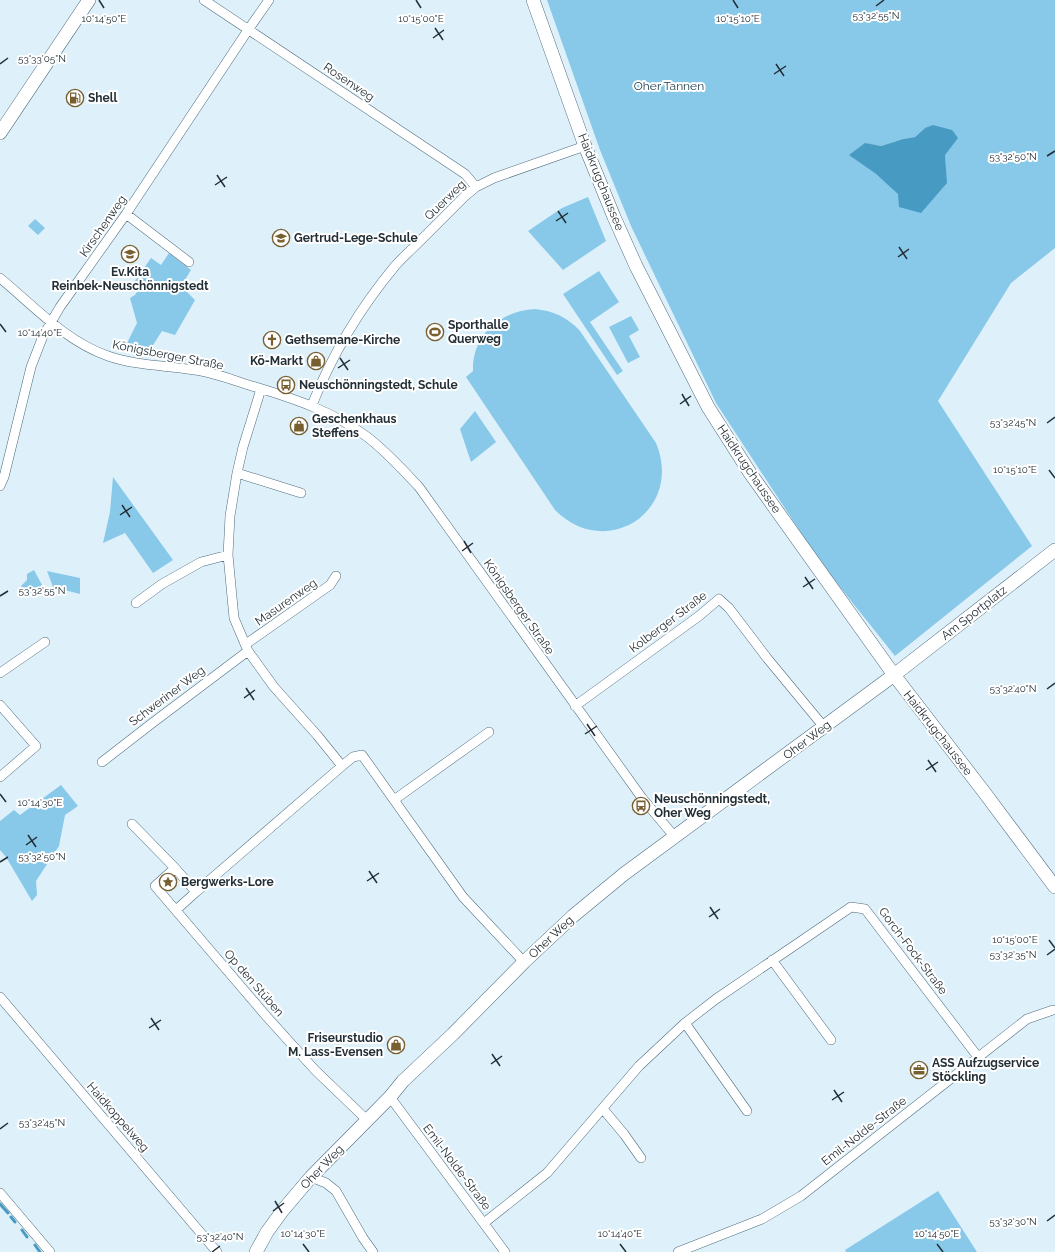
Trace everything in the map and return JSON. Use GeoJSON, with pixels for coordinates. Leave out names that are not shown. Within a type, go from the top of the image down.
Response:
{"type":"FeatureCollection","features":[{"type":"Feature","properties":{"kind":"main road"},"geometry":{"type":"LineString","coordinates":[[0,133],[89,0]]}},
{"type":"Feature","properties":{"kind":"main road","name":"Haidkrugchaussee"},"geometry":{"type":"LineString","coordinates":[[533,0],[585,146],[614,217],[636,266],[708,407],[754,479],[894,675],[984,792],[1055,888]]}},
{"type":"Feature","properties":{"kind":"main road","name":"Am Sportplatz"},"geometry":{"type":"LineString","coordinates":[[894,675],[1055,550]]}},
{"type":"Feature","properties":{"kind":"main road","name":"Oher Weg"},"geometry":{"type":"LineString","coordinates":[[256,1252],[267,1232],[283,1210],[311,1177],[404,1081],[454,1034],[524,962],[573,916],[624,874],[674,836],[739,790],[894,675]]}},
{"type":"Feature","properties":{"kind":"street","name":"Rosenweg"},"geometry":{"type":"LineString","coordinates":[[204,0],[465,174],[476,187]]}},
{"type":"Feature","properties":{"kind":"street","name":"Kirschenweg"},"geometry":{"type":"LineString","coordinates":[[0,486],[4,477],[31,367],[43,336],[269,0]]}},
{"type":"Feature","properties":{"kind":"street","name":"Querweg"},"geometry":{"type":"LineString","coordinates":[[312,405],[321,382],[354,321],[368,300],[396,266],[464,197],[476,187],[494,178],[585,146]]}},
{"type":"Feature","properties":{"kind":"street"},"geometry":{"type":"LineString","coordinates":[[126,214],[188,262]]}},
{"type":"Feature","properties":{"kind":"street","name":"Königsberger Straße"},"geometry":{"type":"LineString","coordinates":[[0,278],[69,336],[108,356],[147,365],[206,372],[261,389],[312,405],[342,420],[367,437],[392,458],[419,487],[642,798],[674,836]]}},
{"type":"Feature","properties":{"kind":"street"},"geometry":{"type":"LineString","coordinates":[[261,389],[243,447],[230,516],[228,554],[234,618],[247,647],[274,687],[317,735],[342,766]]}},
{"type":"Feature","properties":{"kind":"street"},"geometry":{"type":"LineString","coordinates":[[237,473],[301,493]]}},
{"type":"Feature","properties":{"kind":"street"},"geometry":{"type":"LineString","coordinates":[[136,603],[162,584],[201,562],[228,554]]}},
{"type":"Feature","properties":{"kind":"street","name":"Masurenweg"},"geometry":{"type":"LineString","coordinates":[[247,647],[330,585],[336,576]]}},
{"type":"Feature","properties":{"kind":"street","name":"Kolberger Straße"},"geometry":{"type":"LineString","coordinates":[[575,706],[699,616],[719,599],[729,608],[767,658],[824,727]]}},
{"type":"Feature","properties":{"kind":"street"},"geometry":{"type":"LineString","coordinates":[[0,673],[45,642]]}},
{"type":"Feature","properties":{"kind":"street","name":"Schweriner Weg"},"geometry":{"type":"LineString","coordinates":[[102,762],[247,647]]}},
{"type":"Feature","properties":{"kind":"street"},"geometry":{"type":"LineString","coordinates":[[0,705],[36,746],[0,777]]}},
{"type":"Feature","properties":{"kind":"street"},"geometry":{"type":"LineString","coordinates":[[394,800],[489,732]]}},
{"type":"Feature","properties":{"kind":"street"},"geometry":{"type":"LineString","coordinates":[[176,910],[342,766],[353,757],[362,755],[463,897],[524,962]]}},
{"type":"Feature","properties":{"kind":"street"},"geometry":{"type":"LineString","coordinates":[[132,824],[196,892]]}},
{"type":"Feature","properties":{"kind":"street","name":"Op den Stüben"},"geometry":{"type":"LineString","coordinates":[[175,868],[155,886],[267,1017],[315,1070],[367,1120]]}},
{"type":"Feature","properties":{"kind":"street","name":"Gorch-Fock-Straße"},"geometry":{"type":"LineString","coordinates":[[484,1223],[547,1173],[639,1066],[685,1023],[716,999],[851,907],[866,909],[978,1057]]}},
{"type":"Feature","properties":{"kind":"street"},"geometry":{"type":"LineString","coordinates":[[772,960],[831,1040]]}},
{"type":"Feature","properties":{"kind":"street","name":"Haidkoppelweg"},"geometry":{"type":"LineString","coordinates":[[0,997],[217,1252]]}},
{"type":"Feature","properties":{"kind":"street","name":"Emil-Nolde-Straße"},"geometry":{"type":"LineString","coordinates":[[678,1252],[762,1219],[801,1196],[1027,1019],[1053,1010]]}},
{"type":"Feature","properties":{"kind":"street"},"geometry":{"type":"LineString","coordinates":[[685,1023],[748,1111]]}},
{"type":"Feature","properties":{"kind":"street","name":"Emil-Nolde-Straße"},"geometry":{"type":"LineString","coordinates":[[390,1097],[505,1252]]}},
{"type":"Feature","properties":{"kind":"street"},"geometry":{"type":"LineString","coordinates":[[603,1109],[624,1134],[641,1158]]}},
{"type":"Feature","properties":{"kind":"street"},"geometry":{"type":"LineString","coordinates":[[311,1177],[326,1183],[336,1191],[363,1238],[373,1252]]}},
{"type":"Feature","properties":{"kind":"street"},"geometry":{"type":"LineString","coordinates":[[0,1193],[50,1252]]}},
{"type":"Feature","properties":{"kind":"green space","name":"Oher Tannen"},"geometry":{"type":"Polygon","coordinates":[[[547,0],[1055,0],[1055,248],[1011,283],[938,401],[1032,546],[895,656],[820,562],[716,403],[631,226],[600,150],[547,0]],[[925,128],[915,137],[881,146],[865,144],[850,155],[876,174],[921,212],[946,183],[945,155],[925,128]]]}},
{"type":"Feature","properties":{"kind":"green space"},"geometry":{"type":"Polygon","coordinates":[[[588,197],[606,241],[563,270],[528,231],[562,208],[588,197]]]}},
{"type":"Feature","properties":{"kind":"green space"},"geometry":{"type":"Polygon","coordinates":[[[35,219],[45,228],[38,235],[28,226],[35,219]]]}},
{"type":"Feature","properties":{"kind":"green space"},"geometry":{"type":"Polygon","coordinates":[[[169,253],[191,270],[181,286],[195,300],[175,335],[162,331],[148,353],[124,349],[137,323],[130,298],[135,295],[141,286],[135,281],[151,258],[161,265],[169,253]]]}},
{"type":"Feature","properties":{"kind":"green space"},"geometry":{"type":"Polygon","coordinates":[[[599,271],[619,302],[590,322],[623,371],[617,375],[563,294],[599,271]]]}},
{"type":"Feature","properties":{"kind":"green space"},"geometry":{"type":"Polygon","coordinates":[[[535,309],[548,311],[565,318],[580,331],[656,443],[662,467],[659,489],[650,507],[636,521],[617,529],[597,531],[575,525],[555,510],[466,377],[473,371],[477,346],[490,327],[510,314],[535,309]]]}},
{"type":"Feature","properties":{"kind":"green space"},"geometry":{"type":"Polygon","coordinates":[[[631,316],[639,330],[629,336],[640,357],[628,363],[609,327],[631,316]]]}},
{"type":"Feature","properties":{"kind":"green space"},"geometry":{"type":"Polygon","coordinates":[[[475,411],[496,442],[471,462],[460,429],[475,411]]]}},
{"type":"Feature","properties":{"kind":"green space"},"geometry":{"type":"Polygon","coordinates":[[[113,477],[173,560],[153,573],[125,533],[103,543],[110,512],[113,477]]]}},
{"type":"Feature","properties":{"kind":"green space"},"geometry":{"type":"Polygon","coordinates":[[[34,570],[42,585],[29,596],[21,586],[27,580],[27,574],[34,570]]]}},
{"type":"Feature","properties":{"kind":"green space"},"geometry":{"type":"Polygon","coordinates":[[[47,571],[80,578],[80,594],[53,587],[47,571]]]}},
{"type":"Feature","properties":{"kind":"green space"},"geometry":{"type":"Polygon","coordinates":[[[61,785],[78,806],[65,815],[59,846],[36,881],[37,895],[32,901],[6,857],[0,850],[0,821],[14,810],[20,815],[61,785]]]}},
{"type":"Feature","properties":{"kind":"green space"},"geometry":{"type":"Polygon","coordinates":[[[938,1191],[977,1252],[846,1252],[845,1250],[938,1191]]]}},
{"type":"Feature","properties":{"kind":"shaded area"},"geometry":{"type":"Polygon","coordinates":[[[933,125],[952,130],[958,138],[945,155],[947,183],[921,213],[899,207],[898,194],[876,174],[849,155],[865,143],[881,146],[915,137],[925,128],[933,125]]]}},
{"type":"Feature","properties":{"kind":"waterway"},"geometry":{"type":"LineString","coordinates":[[0,1204],[8,1213]]}},
{"type":"Feature","properties":{"kind":"waterway"},"geometry":{"type":"LineString","coordinates":[[11,1217],[15,1222]]}},
{"type":"Feature","properties":{"kind":"waterway"},"geometry":{"type":"LineString","coordinates":[[22,1230],[27,1237]]}},
{"type":"Feature","properties":{"kind":"waterway"},"geometry":{"type":"LineString","coordinates":[[35,1245],[40,1252]]}},
{"type":"Feature","properties":{"kind":"place","name":"Shell"},"geometry":{"type":"Point","coordinates":[75,98]}},
{"type":"Feature","properties":{"kind":"place","name":"Gertrud-Lege-Schule"},"geometry":{"type":"Point","coordinates":[281,238]}},
{"type":"Feature","properties":{"kind":"place","name":"Ev.Kita Reinbek-Neuschönnigstedt"},"geometry":{"type":"Point","coordinates":[130,254]}},
{"type":"Feature","properties":{"kind":"place","name":"Sporthalle Querweg"},"geometry":{"type":"Point","coordinates":[435,332]}},
{"type":"Feature","properties":{"kind":"place","name":"Gethsemane-Kirche"},"geometry":{"type":"Point","coordinates":[272,340]}},
{"type":"Feature","properties":{"kind":"place","name":"Kö-Markt"},"geometry":{"type":"Point","coordinates":[316,361]}},
{"type":"Feature","properties":{"kind":"place","name":"Neuschönningstedt, Schule"},"geometry":{"type":"Point","coordinates":[286,385]}},
{"type":"Feature","properties":{"kind":"place","name":"Geschenkhaus Steffens"},"geometry":{"type":"Point","coordinates":[299,426]}},
{"type":"Feature","properties":{"kind":"place","name":"Neuschönningstedt, Oher Weg"},"geometry":{"type":"Point","coordinates":[641,806]}},
{"type":"Feature","properties":{"kind":"place","name":"Bergwerks-Lore"},"geometry":{"type":"Point","coordinates":[168,882]}},
{"type":"Feature","properties":{"kind":"place","name":"Friseurstudio M. Lass-Evensen"},"geometry":{"type":"Point","coordinates":[396,1045]}},
{"type":"Feature","properties":{"kind":"place","name":"ASS Aufzugservice Stöckling"},"geometry":{"type":"Point","coordinates":[919,1070]}}]}
